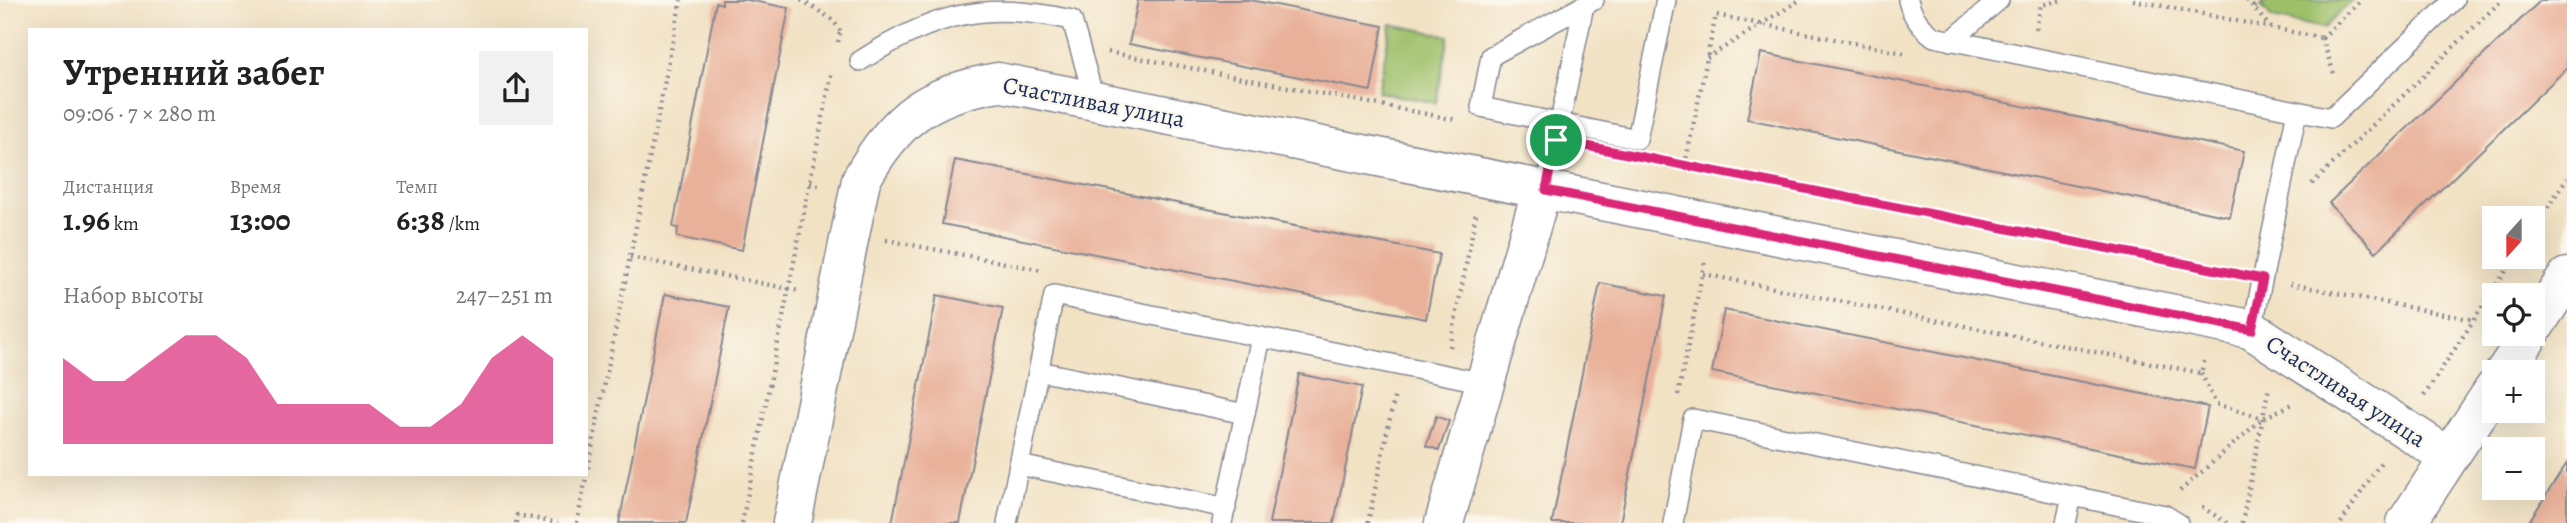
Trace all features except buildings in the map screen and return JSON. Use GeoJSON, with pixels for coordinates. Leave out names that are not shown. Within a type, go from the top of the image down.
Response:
{"type":"FeatureCollection","features":[{"type":"Feature","properties":{"kind":"street","name":"Счастливая улица"},"geometry":{"type":"LineString","coordinates":[[792,523],[861,180],[875,154],[893,131],[916,112],[941,97],[969,87],[998,82],[2252,330],[2449,457]]}},
{"type":"Feature","properties":{"kind":"street"},"geometry":{"type":"LineString","coordinates":[[1444,523],[1544,190]]}},
{"type":"Feature","properties":{"kind":"street"},"geometry":{"type":"LineString","coordinates":[[2545,311],[2567,277]]}},
{"type":"Feature","properties":{"kind":"street","name":"Счастливая улица"},"geometry":{"type":"LineString","coordinates":[[2406,523],[2482,407]]}},
{"type":"Feature","properties":{"kind":"lane"},"geometry":{"type":"LineString","coordinates":[[1589,3],[1491,56],[1481,107],[1637,139],[1666,0]]}},
{"type":"Feature","properties":{"kind":"lane"},"geometry":{"type":"LineString","coordinates":[[1908,0],[1920,26],[1934,37],[2332,118],[2454,0]]}},
{"type":"Feature","properties":{"kind":"lane"},"geometry":{"type":"LineString","coordinates":[[1951,41],[1999,0]]}},
{"type":"Feature","properties":{"kind":"lane"},"geometry":{"type":"LineString","coordinates":[[1544,190],[1589,3]]}},
{"type":"Feature","properties":{"kind":"lane"},"geometry":{"type":"LineString","coordinates":[[860,61],[895,38],[949,17],[978,11],[1020,10],[1041,13],[1072,20],[1096,102]]}},
{"type":"Feature","properties":{"kind":"lane"},"geometry":{"type":"LineString","coordinates":[[2252,330],[2297,111]]}},
{"type":"Feature","properties":{"kind":"lane"},"geometry":{"type":"LineString","coordinates":[[1007,523],[1054,295],[1485,383]]}},
{"type":"Feature","properties":{"kind":"lane"},"geometry":{"type":"LineString","coordinates":[[1019,465],[1224,515],[1261,337]]}},
{"type":"Feature","properties":{"kind":"lane"},"geometry":{"type":"LineString","coordinates":[[1038,371],[1245,414]]}},
{"type":"Feature","properties":{"kind":"lane"},"geometry":{"type":"LineString","coordinates":[[1672,523],[1693,419],[2165,515],[2178,523]]}},
{"type":"Feature","properties":{"kind":"lane"},"geometry":{"type":"LineString","coordinates":[[2066,523],[2071,496]]}},
{"type":"Feature","properties":{"kind":"path"},"geometry":{"type":"LineString","coordinates":[[588,468],[681,0]]}},
{"type":"Feature","properties":{"kind":"path"},"geometry":{"type":"LineString","coordinates":[[802,0],[833,20],[860,61]]}},
{"type":"Feature","properties":{"kind":"path"},"geometry":{"type":"LineString","coordinates":[[1707,59],[1800,0]]}},
{"type":"Feature","properties":{"kind":"path"},"geometry":{"type":"LineString","coordinates":[[2041,5],[2062,0]]}},
{"type":"Feature","properties":{"kind":"path"},"geometry":{"type":"LineString","coordinates":[[2133,0],[2322,38],[2361,0]]}},
{"type":"Feature","properties":{"kind":"path"},"geometry":{"type":"LineString","coordinates":[[2247,0],[2271,28]]}},
{"type":"Feature","properties":{"kind":"path"},"geometry":{"type":"LineString","coordinates":[[2253,8],[2263,0]]}},
{"type":"Feature","properties":{"kind":"path"},"geometry":{"type":"LineString","coordinates":[[2308,187],[2502,0]]}},
{"type":"Feature","properties":{"kind":"path"},"geometry":{"type":"LineString","coordinates":[[1685,165],[1716,15]]}},
{"type":"Feature","properties":{"kind":"path"},"geometry":{"type":"LineString","coordinates":[[838,44],[840,32]]}},
{"type":"Feature","properties":{"kind":"path"},"geometry":{"type":"LineString","coordinates":[[1080,46],[1462,121]]}},
{"type":"Feature","properties":{"kind":"path"},"geometry":{"type":"LineString","coordinates":[[742,523],[833,70]]}},
{"type":"Feature","properties":{"kind":"path"},"geometry":{"type":"LineString","coordinates":[[1647,157],[2474,320]]}},
{"type":"Feature","properties":{"kind":"path"},"geometry":{"type":"LineString","coordinates":[[2545,211],[2567,178]]}},
{"type":"Feature","properties":{"kind":"path"},"geometry":{"type":"LineString","coordinates":[[1444,375],[1477,209]]}},
{"type":"Feature","properties":{"kind":"path"},"geometry":{"type":"LineString","coordinates":[[1676,407],[1713,223]]}},
{"type":"Feature","properties":{"kind":"path"},"geometry":{"type":"LineString","coordinates":[[630,257],[837,299]]}},
{"type":"Feature","properties":{"kind":"path"},"geometry":{"type":"LineString","coordinates":[[2342,523],[2507,270]]}},
{"type":"Feature","properties":{"kind":"path"},"geometry":{"type":"LineString","coordinates":[[1703,274],[2201,373]]}},
{"type":"Feature","properties":{"kind":"path"},"geometry":{"type":"LineString","coordinates":[[2207,352],[2201,373],[2216,404],[2263,418]]}},
{"type":"Feature","properties":{"kind":"path"},"geometry":{"type":"LineString","coordinates":[[1368,523],[1400,366]]}},
{"type":"Feature","properties":{"kind":"path"},"geometry":{"type":"LineString","coordinates":[[2176,494],[2263,418],[2307,398]]}},
{"type":"Feature","properties":{"kind":"path"},"geometry":{"type":"LineString","coordinates":[[577,523],[586,476]]}},
{"type":"Feature","properties":{"kind":"path"},"geometry":{"type":"LineString","coordinates":[[2196,503],[2227,523]]}},
{"type":"Feature","properties":{"kind":"path"},"geometry":{"type":"LineString","coordinates":[[516,523],[517,515],[558,523]]}},
{"type":"Feature","properties":{"kind":"green space"},"geometry":{"type":"Polygon","coordinates":[[[2268,0],[2353,0],[2324,28],[2272,18],[2261,6],[2268,0]]]}},
{"type":"Feature","properties":{"kind":"green space"},"geometry":{"type":"Polygon","coordinates":[[[1391,24],[1449,36],[1436,103],[1378,92],[1391,24]]]}},
{"type":"Feature","properties":{"kind":"route"},"geometry":{"type":"LineString","coordinates":[[1556,140],[2263,279],[2252,330],[1546,190],[1556,140]]}}]}
